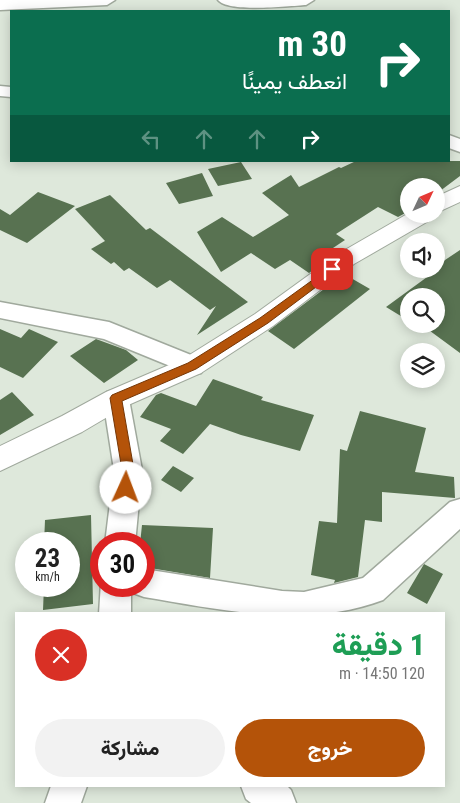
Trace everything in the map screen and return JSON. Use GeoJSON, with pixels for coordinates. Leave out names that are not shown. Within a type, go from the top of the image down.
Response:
{"type":"FeatureCollection","features":[{"type":"Feature","properties":{"kind":"street"},"geometry":{"type":"LineString","coordinates":[[0,5],[107,0]]}},
{"type":"Feature","properties":{"kind":"street"},"geometry":{"type":"LineString","coordinates":[[226,0],[251,3],[306,0]]}},
{"type":"Feature","properties":{"kind":"street"},"geometry":{"type":"LineString","coordinates":[[445,201],[460,192]]}},
{"type":"Feature","properties":{"kind":"street"},"geometry":{"type":"LineString","coordinates":[[0,460],[72,424],[116,398],[192,366],[264,320],[346,259],[408,223]]}},
{"type":"Feature","properties":{"kind":"street"},"geometry":{"type":"LineString","coordinates":[[0,310],[109,331],[192,366]]}},
{"type":"Feature","properties":{"kind":"street"},"geometry":{"type":"LineString","coordinates":[[116,398],[128,470],[121,532]]}},
{"type":"Feature","properties":{"kind":"street"},"geometry":{"type":"LineString","coordinates":[[155,585],[282,606],[304,607],[372,590],[460,511]]}},
{"type":"Feature","properties":{"kind":"street"},"geometry":{"type":"LineString","coordinates":[[114,612],[115,597]]}},
{"type":"Feature","properties":{"kind":"street"},"geometry":{"type":"LineString","coordinates":[[63,803],[69,787]]}},
{"type":"Feature","properties":{"kind":"street"},"geometry":{"type":"LineString","coordinates":[[260,787],[278,803]]}},
{"type":"Feature","properties":{"kind":"building"},"geometry":{"type":"Polygon","coordinates":[[[460,161],[460,176],[445,187],[445,178],[400,178],[400,216],[398,217],[378,207],[336,234],[345,240],[318,258],[324,262],[309,273],[290,260],[275,269],[251,253],[221,272],[197,232],[222,217],[253,237],[289,215],[262,193],[291,175],[299,187],[339,167],[341,168],[354,162],[460,161]]]}},
{"type":"Feature","properties":{"kind":"building"},"geometry":{"type":"Polygon","coordinates":[[[241,162],[252,179],[218,186],[208,169],[241,162]]]}},
{"type":"Feature","properties":{"kind":"building"},"geometry":{"type":"Polygon","coordinates":[[[202,173],[213,196],[179,204],[166,183],[202,173]]]}},
{"type":"Feature","properties":{"kind":"building"},"geometry":{"type":"Polygon","coordinates":[[[38,192],[75,206],[27,243],[0,230],[0,209],[10,215],[38,192]]]}},
{"type":"Feature","properties":{"kind":"building"},"geometry":{"type":"Polygon","coordinates":[[[110,195],[146,230],[150,228],[248,302],[197,335],[216,306],[210,310],[170,280],[157,288],[129,268],[124,271],[114,262],[111,264],[91,249],[105,241],[75,209],[110,195]]]}},
{"type":"Feature","properties":{"kind":"building"},"geometry":{"type":"Polygon","coordinates":[[[460,250],[460,353],[433,333],[445,333],[445,288],[412,288],[426,278],[445,278],[445,260],[460,250]]]}},
{"type":"Feature","properties":{"kind":"building"},"geometry":{"type":"Polygon","coordinates":[[[344,274],[370,289],[294,349],[268,331],[344,274]]]}},
{"type":"Feature","properties":{"kind":"building"},"geometry":{"type":"Polygon","coordinates":[[[400,297],[400,316],[386,307],[400,297]]]}},
{"type":"Feature","properties":{"kind":"building"},"geometry":{"type":"Polygon","coordinates":[[[0,329],[21,338],[29,329],[58,342],[23,378],[0,367],[0,329]]]}},
{"type":"Feature","properties":{"kind":"building"},"geometry":{"type":"Polygon","coordinates":[[[96,339],[126,350],[138,360],[104,383],[70,356],[96,339]]]}},
{"type":"Feature","properties":{"kind":"building"},"geometry":{"type":"Polygon","coordinates":[[[213,379],[263,397],[261,400],[314,415],[300,451],[241,435],[210,424],[183,454],[160,441],[171,429],[140,417],[156,395],[161,393],[196,406],[213,379]]]}},
{"type":"Feature","properties":{"kind":"building"},"geometry":{"type":"Polygon","coordinates":[[[12,392],[34,415],[0,435],[0,400],[12,392]]]}},
{"type":"Feature","properties":{"kind":"building"},"geometry":{"type":"Polygon","coordinates":[[[360,411],[426,428],[415,472],[454,477],[455,498],[382,492],[382,522],[365,520],[358,577],[334,583],[335,580],[311,575],[319,521],[337,523],[340,449],[347,451],[360,411]]]}},
{"type":"Feature","properties":{"kind":"building"},"geometry":{"type":"Polygon","coordinates":[[[173,466],[194,478],[181,492],[161,480],[173,466]]]}},
{"type":"Feature","properties":{"kind":"building"},"geometry":{"type":"Polygon","coordinates":[[[91,515],[90,597],[93,597],[93,604],[43,610],[44,597],[80,597],[80,532],[44,532],[45,520],[91,515]]]}},
{"type":"Feature","properties":{"kind":"building"},"geometry":{"type":"Polygon","coordinates":[[[142,525],[213,528],[210,578],[155,569],[155,532],[141,532],[142,525]]]}},
{"type":"Feature","properties":{"kind":"building"},"geometry":{"type":"Polygon","coordinates":[[[424,564],[443,574],[427,604],[407,593],[424,564]]]}},
{"type":"Feature","properties":{"kind":"route"},"geometry":{"type":"LineString","coordinates":[[126,488],[128,470],[116,398],[192,366],[264,320],[332,269]]}}]}
